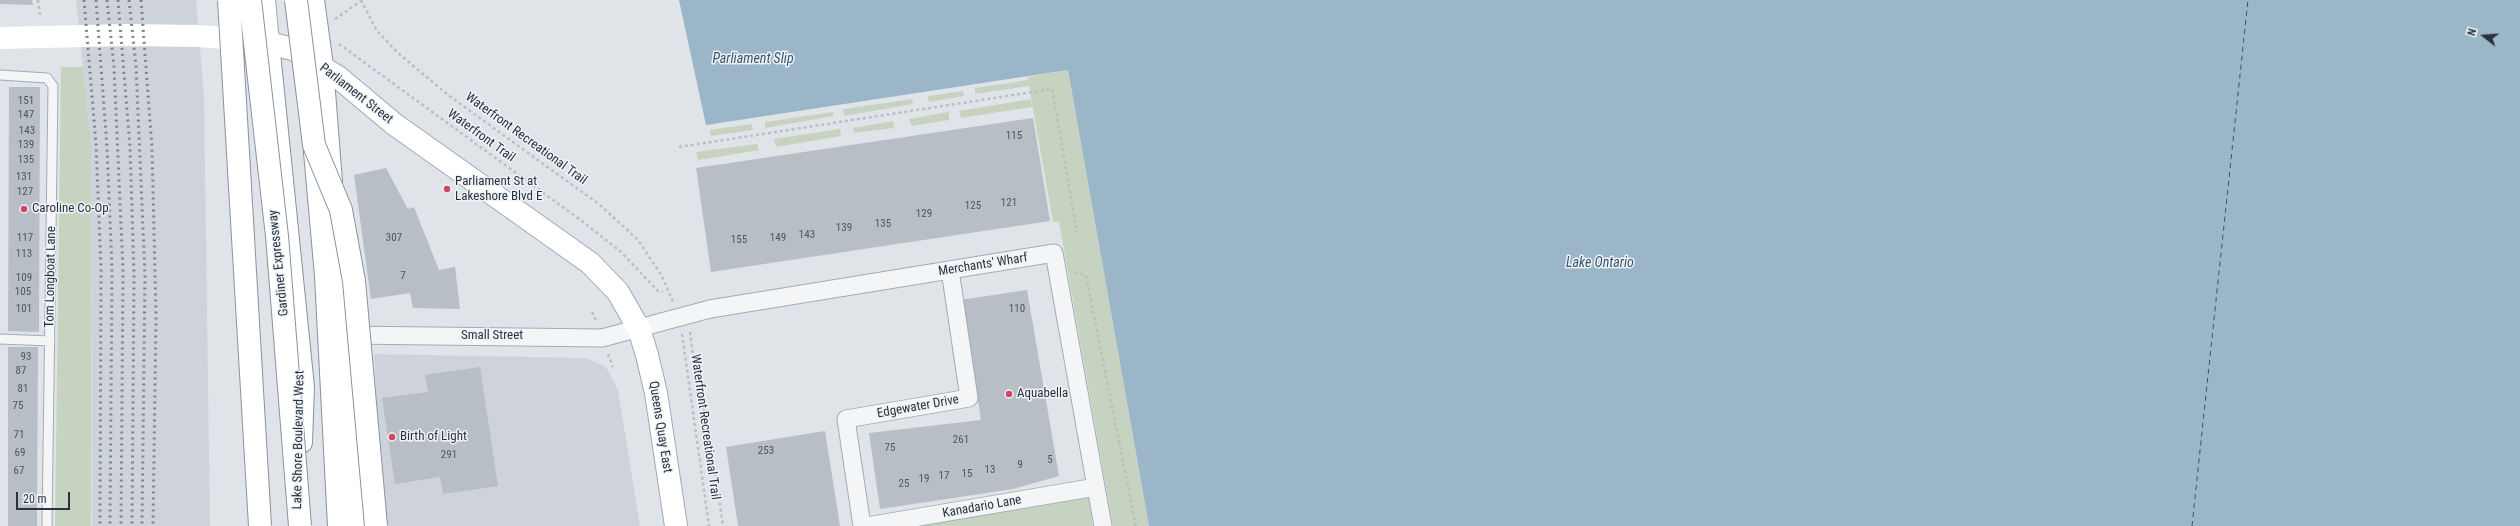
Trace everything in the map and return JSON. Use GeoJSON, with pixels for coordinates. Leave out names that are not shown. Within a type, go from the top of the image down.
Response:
{"type":"FeatureCollection","features":[{"type":"Feature","properties":{"kind":"main road"},"geometry":{"type":"LineString","coordinates":[[229,0],[260,526]]}},
{"type":"Feature","properties":{"kind":"main road","name":"Gardiner Expressway"},"geometry":{"type":"LineString","coordinates":[[250,0],[279,260],[298,526]]}},
{"type":"Feature","properties":{"kind":"main road","name":"Lake Shore Boulevard West"},"geometry":{"type":"LineString","coordinates":[[264,0],[303,387],[298,526]]}},
{"type":"Feature","properties":{"kind":"main road"},"geometry":{"type":"LineString","coordinates":[[296,0],[314,145],[326,276],[339,526]]}},
{"type":"Feature","properties":{"kind":"main road"},"geometry":{"type":"LineString","coordinates":[[313,0],[322,66],[345,335],[356,526]]}},
{"type":"Feature","properties":{"kind":"main road","name":"Parliament Street"},"geometry":{"type":"LineString","coordinates":[[0,38],[126,35],[198,36],[268,43],[293,49],[322,66],[394,124],[590,263],[618,292],[639,329]]}},
{"type":"Feature","properties":{"kind":"main road"},"geometry":{"type":"LineString","coordinates":[[314,145],[342,210],[354,281],[376,526]]}},
{"type":"Feature","properties":{"kind":"main road","name":"Queens Quay East"},"geometry":{"type":"LineString","coordinates":[[639,329],[656,393],[676,526]]}},
{"type":"Feature","properties":{"kind":"street","name":"Merchants' Wharf"},"geometry":{"type":"LineString","coordinates":[[639,329],[710,309],[1054,253],[1103,526]]}},
{"type":"Feature","properties":{"kind":"street","name":"Edgewater Drive"},"geometry":{"type":"LineString","coordinates":[[862,526],[846,419],[969,398],[950,270]]}},
{"type":"Feature","properties":{"kind":"street","name":"Small Street"},"geometry":{"type":"LineString","coordinates":[[345,335],[602,338],[639,329]]}},
{"type":"Feature","properties":{"kind":"street","name":"Kanadario Lane"},"geometry":{"type":"LineString","coordinates":[[868,526],[1096,487]]}},
{"type":"Feature","properties":{"kind":"lane","name":"Tom Longboat Lane"},"geometry":{"type":"LineString","coordinates":[[0,75],[47,78],[53,86],[47,526]]}},
{"type":"Feature","properties":{"kind":"lane"},"geometry":{"type":"LineString","coordinates":[[0,339],[50,340]]}},
{"type":"Feature","properties":{"kind":"path"},"geometry":{"type":"LineString","coordinates":[[38,0],[40,16]]}},
{"type":"Feature","properties":{"kind":"path"},"geometry":{"type":"LineString","coordinates":[[329,24],[361,0]]}},
{"type":"Feature","properties":{"kind":"path","name":"Waterfront Recreational Trail"},"geometry":{"type":"LineString","coordinates":[[361,0],[378,30],[398,53],[448,95],[600,205],[638,240],[662,276],[673,300]]}},
{"type":"Feature","properties":{"kind":"path","name":"Waterfront Trail"},"geometry":{"type":"LineString","coordinates":[[334,39],[347,52],[582,221],[620,251],[658,291],[663,291]]}},
{"type":"Feature","properties":{"kind":"path"},"geometry":{"type":"LineString","coordinates":[[679,147],[1052,89],[1077,233]]}},
{"type":"Feature","properties":{"kind":"path"},"geometry":{"type":"LineString","coordinates":[[1057,268],[1086,275],[1136,526]]}},
{"type":"Feature","properties":{"kind":"path"},"geometry":{"type":"LineString","coordinates":[[690,329],[698,396],[707,416],[723,526]]}},
{"type":"Feature","properties":{"kind":"path","name":"Waterfront Recreational Trail"},"geometry":{"type":"LineString","coordinates":[[682,331],[709,526]]}},
{"type":"Feature","properties":{"kind":"shaded area"},"geometry":{"type":"Polygon","coordinates":[[[76,0],[196,0],[204,96],[210,526],[92,526],[91,143],[76,0]]]}},
{"type":"Feature","properties":{"kind":"shaded area"},"geometry":{"type":"Polygon","coordinates":[[[374,354],[586,358],[606,367],[618,390],[640,526],[383,526],[374,354]]]}},
{"type":"Feature","properties":{"kind":"green space"},"geometry":{"type":"Polygon","coordinates":[[[61,67],[83,67],[91,143],[91,526],[55,526],[61,67]]]}},
{"type":"Feature","properties":{"kind":"green space"},"geometry":{"type":"Polygon","coordinates":[[[1068,70],[1149,526],[1113,526],[1059,222],[1053,222],[1029,86],[975,94],[975,88],[1028,80],[1027,77],[1068,70]]]}},
{"type":"Feature","properties":{"kind":"green space"},"geometry":{"type":"Polygon","coordinates":[[[963,91],[964,96],[929,102],[928,96],[963,91]]]}},
{"type":"Feature","properties":{"kind":"green space"},"geometry":{"type":"Polygon","coordinates":[[[912,99],[913,104],[844,116],[843,109],[912,99]]]}},
{"type":"Feature","properties":{"kind":"green space"},"geometry":{"type":"Polygon","coordinates":[[[1031,99],[1032,107],[961,118],[959,111],[1031,99]]]}},
{"type":"Feature","properties":{"kind":"green space"},"geometry":{"type":"Polygon","coordinates":[[[833,112],[834,116],[765,128],[765,122],[833,112]]]}},
{"type":"Feature","properties":{"kind":"green space"},"geometry":{"type":"Polygon","coordinates":[[[949,112],[949,120],[912,126],[909,119],[949,112]]]}},
{"type":"Feature","properties":{"kind":"green space"},"geometry":{"type":"Polygon","coordinates":[[[893,121],[894,128],[854,133],[853,128],[893,121]]]}},
{"type":"Feature","properties":{"kind":"green space"},"geometry":{"type":"Polygon","coordinates":[[[752,124],[753,130],[711,136],[710,130],[752,124]]]}},
{"type":"Feature","properties":{"kind":"green space"},"geometry":{"type":"Polygon","coordinates":[[[840,129],[841,136],[776,147],[774,139],[840,129]]]}},
{"type":"Feature","properties":{"kind":"green space"},"geometry":{"type":"Polygon","coordinates":[[[757,144],[759,150],[698,160],[696,152],[757,144]]]}},
{"type":"Feature","properties":{"kind":"green space"},"geometry":{"type":"Polygon","coordinates":[[[1088,493],[1093,526],[910,526],[1088,493]]]}},
{"type":"Feature","properties":{"kind":"water","name":"Lake Ontario"},"geometry":{"type":"Polygon","coordinates":[[[679,0],[2520,0],[2520,526],[1149,526],[1068,70],[706,125],[679,0]]]}},
{"type":"Feature","properties":{"kind":"building"},"geometry":{"type":"Polygon","coordinates":[[[0,0],[32,0],[33,5],[0,4],[0,0]]]}},
{"type":"Feature","properties":{"kind":"building","name":"Caroline Co-Op"},"geometry":{"type":"Polygon","coordinates":[[[9,87],[40,87],[39,332],[8,331],[9,87]]]}},
{"type":"Feature","properties":{"kind":"building"},"geometry":{"type":"Polygon","coordinates":[[[1033,118],[1050,221],[711,272],[696,168],[1033,118]]]}},
{"type":"Feature","properties":{"kind":"building"},"geometry":{"type":"Polygon","coordinates":[[[386,168],[408,209],[414,207],[439,270],[455,267],[460,309],[413,308],[410,293],[371,299],[354,175],[386,168]]]}},
{"type":"Feature","properties":{"kind":"building","name":"Aquabella"},"geometry":{"type":"Polygon","coordinates":[[[1027,290],[1059,476],[1013,489],[880,509],[869,433],[981,420],[978,400],[975,400],[960,300],[1027,290]]]}},
{"type":"Feature","properties":{"kind":"building"},"geometry":{"type":"Polygon","coordinates":[[[8,347],[38,347],[37,526],[8,526],[8,347]]]}},
{"type":"Feature","properties":{"kind":"building"},"geometry":{"type":"Polygon","coordinates":[[[480,367],[498,486],[443,494],[440,477],[395,484],[382,398],[428,392],[425,375],[480,367]]]}},
{"type":"Feature","properties":{"kind":"building"},"geometry":{"type":"Polygon","coordinates":[[[825,431],[840,526],[738,526],[726,447],[825,431]]]}},
{"type":"Feature","properties":{"kind":"ferry route"},"geometry":{"type":"LineString","coordinates":[[2192,526],[2248,0]]}},
{"type":"Feature","properties":{"kind":"railway"},"geometry":{"type":"LineString","coordinates":[[84,0],[96,144],[101,268],[100,526]]}},
{"type":"Feature","properties":{"kind":"railway"},"geometry":{"type":"LineString","coordinates":[[96,0],[107,147],[112,268],[110,526]]}},
{"type":"Feature","properties":{"kind":"railway"},"geometry":{"type":"LineString","coordinates":[[107,0],[114,67],[123,269],[121,526]]}},
{"type":"Feature","properties":{"kind":"railway"},"geometry":{"type":"LineString","coordinates":[[118,0],[130,147],[134,273],[132,526]]}},
{"type":"Feature","properties":{"kind":"railway"},"geometry":{"type":"LineString","coordinates":[[129,0],[136,66],[145,275],[142,526]]}},
{"type":"Feature","properties":{"kind":"railway"},"geometry":{"type":"LineString","coordinates":[[141,0],[152,148],[156,316],[153,526]]}},
{"type":"Feature","properties":{"kind":"place","name":"Parliament St at Lakeshore Blvd E"},"geometry":{"type":"Point","coordinates":[447,189]}},
{"type":"Feature","properties":{"kind":"place","name":"Caroline Co-Op"},"geometry":{"type":"Point","coordinates":[24,209]}},
{"type":"Feature","properties":{"kind":"place","name":"Aquabella"},"geometry":{"type":"Point","coordinates":[1009,394]}},
{"type":"Feature","properties":{"kind":"place","name":"Birth of Light"},"geometry":{"type":"Point","coordinates":[392,437]}},
{"type":"Feature","properties":{"kind":"water label","name":"Parliament Slip"},"geometry":{"type":"Point","coordinates":[753,59]}}]}
